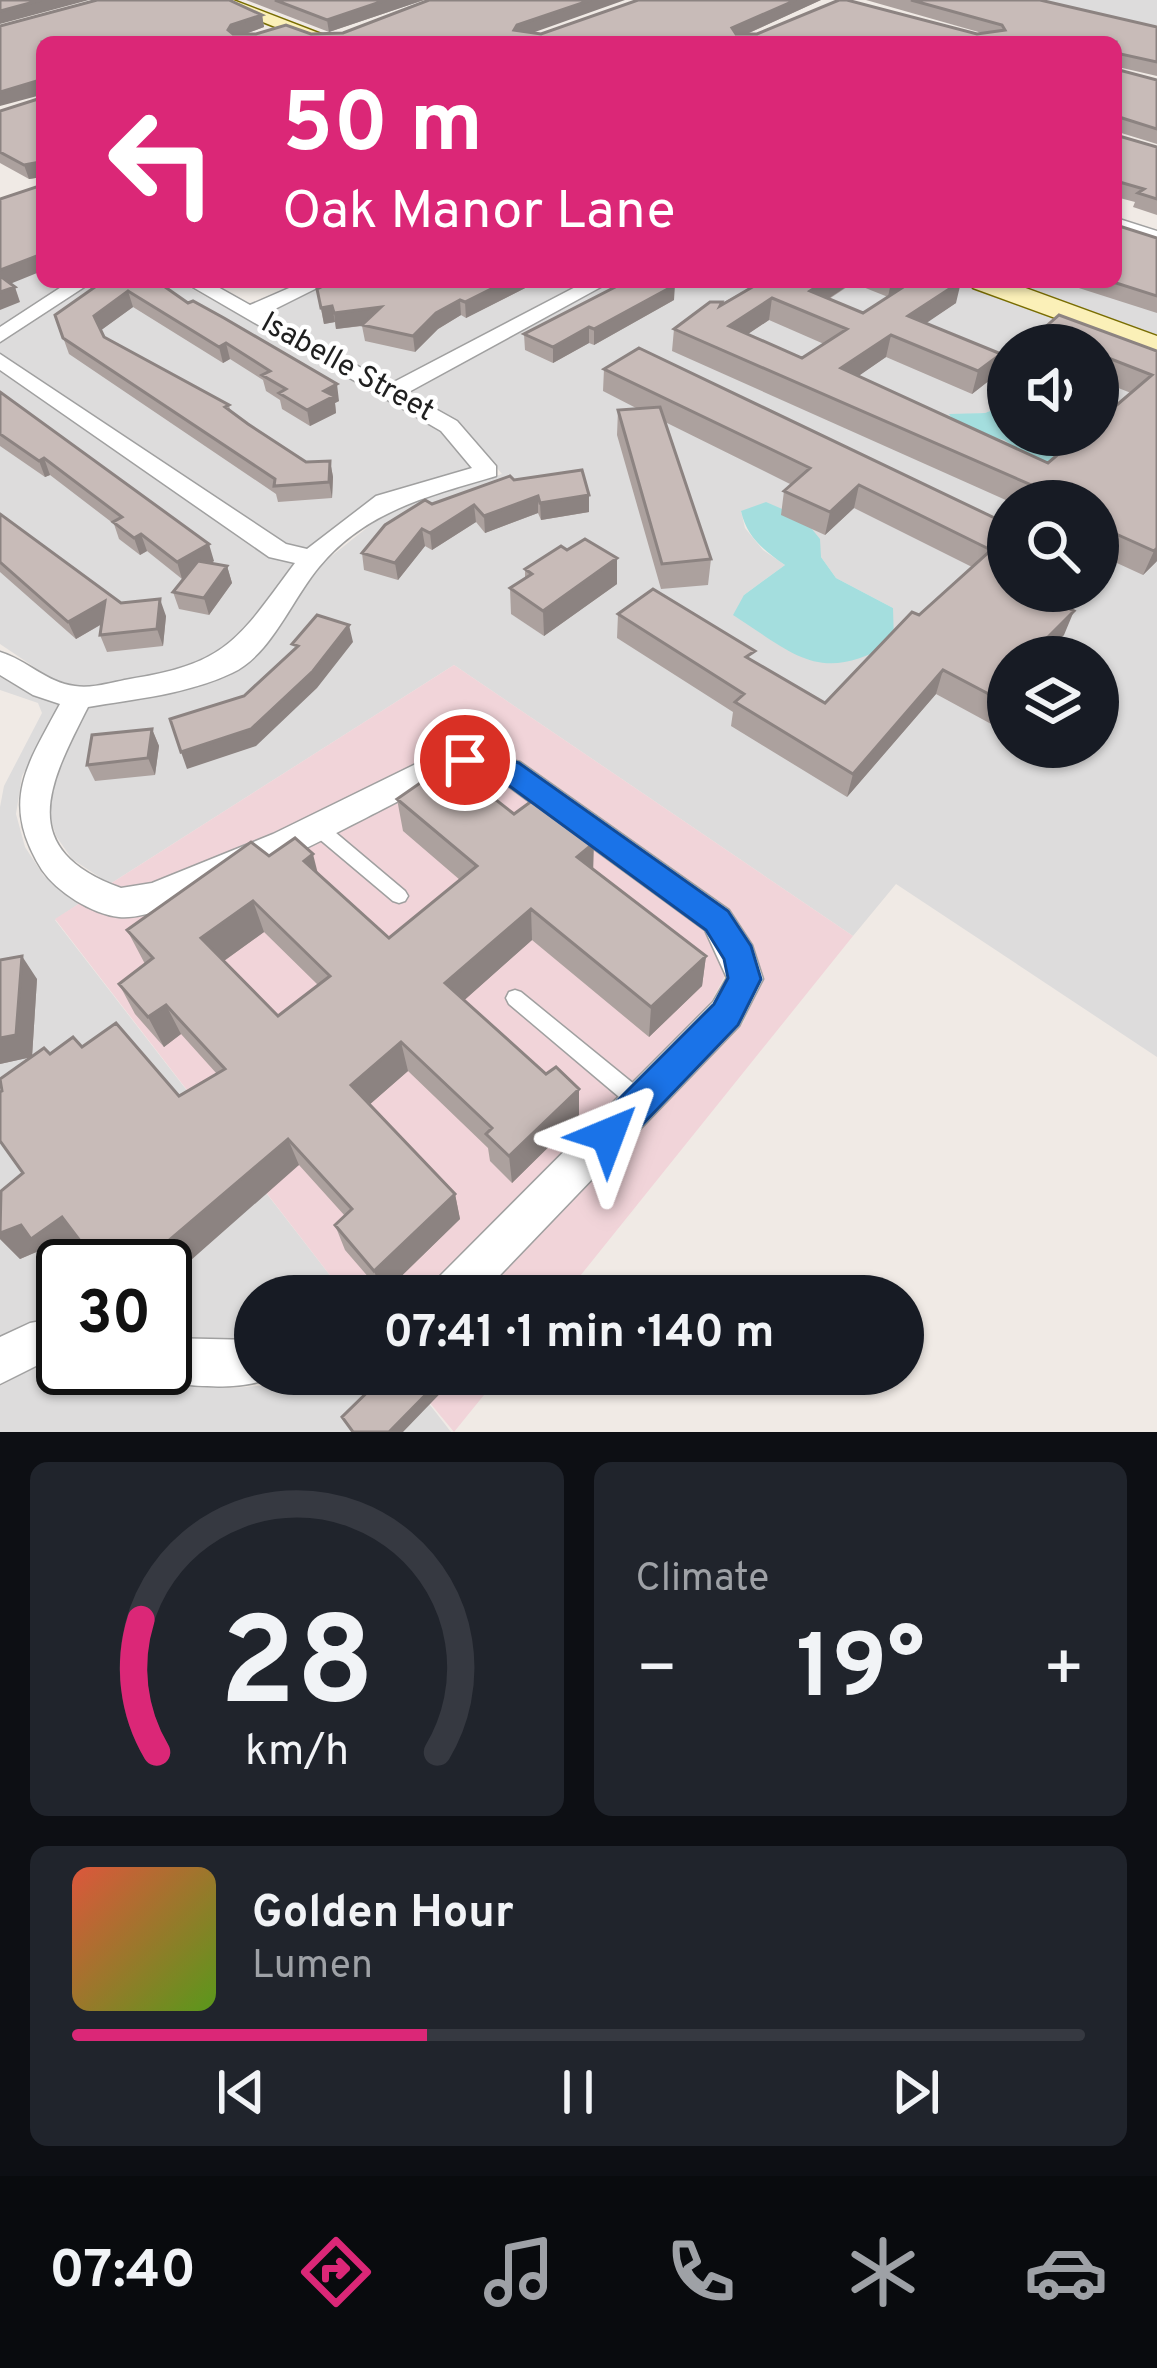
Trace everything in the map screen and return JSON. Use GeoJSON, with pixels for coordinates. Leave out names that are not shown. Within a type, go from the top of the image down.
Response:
{"type":"FeatureCollection","features":[{"type":"Feature","properties":{"kind":"street"},"geometry":{"type":"LineString","coordinates":[[216,0],[327,36]]}},
{"type":"Feature","properties":{"kind":"street"},"geometry":{"type":"LineString","coordinates":[[261,36],[291,27]]}},
{"type":"Feature","properties":{"kind":"street"},"geometry":{"type":"LineString","coordinates":[[1122,226],[1157,237]]}},
{"type":"Feature","properties":{"kind":"street"},"geometry":{"type":"LineString","coordinates":[[0,336],[73,288]]}},
{"type":"Feature","properties":{"kind":"street","name":"Isabelle Street"},"geometry":{"type":"LineString","coordinates":[[205,288],[449,426],[487,471],[385,501],[312,558]]}},
{"type":"Feature","properties":{"kind":"street"},"geometry":{"type":"LineString","coordinates":[[250,313],[306,288]]}},
{"type":"Feature","properties":{"kind":"street"},"geometry":{"type":"LineString","coordinates":[[391,392],[589,288]]}},
{"type":"Feature","properties":{"kind":"street"},"geometry":{"type":"LineString","coordinates":[[999,288],[1157,346]]}},
{"type":"Feature","properties":{"kind":"street"},"geometry":{"type":"LineString","coordinates":[[0,360],[278,551],[312,558],[260,630],[224,665],[154,686],[78,698],[43,688],[0,662]]}},
{"type":"Feature","properties":{"kind":"street"},"geometry":{"type":"LineString","coordinates":[[78,698],[36,778],[32,813],[41,842],[59,868],[91,892],[120,903],[155,897],[316,827],[437,767],[465,760],[509,770],[717,920],[739,956],[745,979],[726,1014],[471,1275]]}},
{"type":"Feature","properties":{"kind":"street"},"geometry":{"type":"LineString","coordinates":[[0,1361],[36,1345]]}},
{"type":"Feature","properties":{"kind":"street"},"geometry":{"type":"LineString","coordinates":[[192,1362],[234,1363]]}},
{"type":"Feature","properties":{"kind":"lane"},"geometry":{"type":"LineString","coordinates":[[316,827],[399,896]]}},
{"type":"Feature","properties":{"kind":"lane"},"geometry":{"type":"LineString","coordinates":[[515,998],[640,1102]]}},
{"type":"Feature","properties":{"kind":"shaded area"},"geometry":{"type":"Polygon","coordinates":[[[1044,0],[1157,0],[1157,25],[1152,27],[1044,0]]]}},
{"type":"Feature","properties":{"kind":"shaded area"},"geometry":{"type":"Polygon","coordinates":[[[36,191],[36,288],[62,288],[0,329],[0,204],[36,191]]]}},
{"type":"Feature","properties":{"kind":"shaded area"},"geometry":{"type":"Polygon","coordinates":[[[1157,241],[1157,340],[1013,288],[1122,288],[1122,276],[1157,241]]]}},
{"type":"Feature","properties":{"kind":"shaded area"},"geometry":{"type":"Polygon","coordinates":[[[83,288],[191,288],[440,429],[472,468],[376,496],[308,549],[286,545],[0,354],[0,343],[83,288]]]}},
{"type":"Feature","properties":{"kind":"shaded area"},"geometry":{"type":"Polygon","coordinates":[[[320,288],[575,288],[391,384],[264,313],[320,288]]]}},
{"type":"Feature","properties":{"kind":"shaded area"},"geometry":{"type":"Polygon","coordinates":[[[602,288],[986,288],[1084,324],[987,324],[987,412],[950,415],[959,430],[987,436],[987,456],[1028,456],[1086,469],[1084,456],[1119,456],[1119,337],[1157,351],[1157,1057],[896,884],[853,936],[454,665],[110,884],[72,859],[56,836],[48,810],[51,779],[88,706],[272,633],[324,562],[393,507],[502,474],[459,423],[406,392],[602,288]],[[741,511],[745,528],[763,550],[785,565],[744,595],[893,608],[836,578],[821,557],[741,511]]]}},
{"type":"Feature","properties":{"kind":"shaded area"},"geometry":{"type":"Polygon","coordinates":[[[0,370],[269,557],[295,563],[249,626],[216,658],[151,676],[82,687],[52,679],[0,644],[0,370]]]}},
{"type":"Feature","properties":{"kind":"shaded area"},"geometry":{"type":"Polygon","coordinates":[[[454,665],[853,936],[581,1275],[500,1275],[743,1023],[762,979],[518,762],[468,749],[429,758],[278,832],[151,885],[124,889],[110,884],[454,665]]]}},
{"type":"Feature","properties":{"kind":"shaded area"},"geometry":{"type":"Polygon","coordinates":[[[0,677],[33,696],[61,704],[22,776],[16,814],[25,847],[44,876],[80,903],[55,920],[330,1275],[234,1275],[234,1340],[192,1339],[192,1239],[36,1239],[36,1322],[0,1338],[0,807],[4,786],[42,713],[38,703],[0,690],[0,677]]]}},
{"type":"Feature","properties":{"kind":"shaded area"},"geometry":{"type":"Polygon","coordinates":[[[465,771],[502,780],[704,928],[726,974],[710,1004],[440,1275],[330,1275],[55,919],[80,903],[121,917],[161,909],[465,771]]]}},
{"type":"Feature","properties":{"kind":"shaded area"},"geometry":{"type":"Polygon","coordinates":[[[33,1368],[36,1395],[192,1395],[192,1386],[234,1388],[234,1395],[422,1395],[451,1432],[0,1432],[0,1386],[33,1368]]]}},
{"type":"Feature","properties":{"kind":"shaded area"},"geometry":{"type":"Polygon","coordinates":[[[423,1395],[484,1395],[454,1432],[423,1395]]]}},
{"type":"Feature","properties":{"kind":"water"},"geometry":{"type":"Polygon","coordinates":[[[985,413],[987,436],[959,430],[949,414],[985,413]]]}},
{"type":"Feature","properties":{"kind":"water"},"geometry":{"type":"Polygon","coordinates":[[[1028,456],[1084,456],[1087,470],[1028,456]]]}},
{"type":"Feature","properties":{"kind":"water"},"geometry":{"type":"Polygon","coordinates":[[[766,502],[803,518],[820,539],[821,557],[836,578],[893,608],[894,642],[847,662],[827,663],[793,653],[733,615],[744,595],[785,565],[757,542],[741,511],[766,502]]]}},
{"type":"Feature","properties":{"kind":"building"},"geometry":{"type":"Polygon","coordinates":[[[0,0],[41,0],[0,11],[0,0]]]}},
{"type":"Feature","properties":{"kind":"building"},"geometry":{"type":"Polygon","coordinates":[[[97,0],[229,0],[262,15],[231,25],[228,30],[233,34],[256,34],[286,25],[311,34],[343,33],[429,0],[591,0],[514,30],[541,34],[638,0],[796,0],[732,28],[736,34],[757,34],[847,0],[977,34],[1005,30],[1002,25],[911,0],[1040,0],[1157,27],[1157,62],[1122,54],[1122,36],[36,36],[36,81],[0,92],[0,26],[97,0]]]}},
{"type":"Feature","properties":{"kind":"building"},"geometry":{"type":"Polygon","coordinates":[[[275,0],[386,0],[327,20],[275,0]]]}},
{"type":"Feature","properties":{"kind":"building"},"geometry":{"type":"Polygon","coordinates":[[[1122,71],[1157,80],[1157,129],[1122,118],[1122,71]]]}},
{"type":"Feature","properties":{"kind":"building"},"geometry":{"type":"Polygon","coordinates":[[[36,100],[36,163],[24,165],[0,152],[0,111],[36,100]]]}},
{"type":"Feature","properties":{"kind":"building"},"geometry":{"type":"Polygon","coordinates":[[[1122,137],[1157,147],[1157,199],[1138,193],[1144,189],[1122,183],[1122,137]]]}},
{"type":"Feature","properties":{"kind":"building"},"geometry":{"type":"Polygon","coordinates":[[[36,187],[36,256],[0,270],[0,199],[36,187]]]}},
{"type":"Feature","properties":{"kind":"building"},"geometry":{"type":"Polygon","coordinates":[[[1122,227],[1157,238],[1157,296],[1122,285],[1122,227]]]}},
{"type":"Feature","properties":{"kind":"building"},"geometry":{"type":"Polygon","coordinates":[[[0,276],[15,287],[0,292],[0,276]]]}},
{"type":"Feature","properties":{"kind":"building"},"geometry":{"type":"Polygon","coordinates":[[[93,288],[167,288],[337,384],[324,391],[334,396],[307,410],[279,393],[286,389],[262,375],[270,371],[226,343],[219,347],[128,291],[94,316],[104,337],[229,405],[225,407],[306,462],[330,461],[329,482],[274,486],[275,479],[63,338],[55,315],[93,288]]]}},
{"type":"Feature","properties":{"kind":"building"},"geometry":{"type":"Polygon","coordinates":[[[493,288],[436,313],[413,336],[362,325],[381,307],[334,313],[332,306],[321,308],[317,289],[493,288]]]}},
{"type":"Feature","properties":{"kind":"building"},"geometry":{"type":"Polygon","coordinates":[[[613,288],[669,288],[553,347],[524,334],[613,288]]]}},
{"type":"Feature","properties":{"kind":"building"},"geometry":{"type":"Polygon","coordinates":[[[751,288],[815,288],[810,291],[863,313],[902,288],[951,288],[908,316],[987,348],[987,364],[978,371],[891,335],[841,368],[987,435],[987,456],[1033,456],[1048,463],[1056,456],[1119,456],[1119,403],[1152,375],[1119,362],[1119,337],[1157,351],[1157,548],[1154,551],[1119,535],[1119,480],[1020,480],[674,329],[710,302],[722,302],[720,306],[751,288]],[[772,298],[729,326],[802,358],[847,329],[772,298]]]}},
{"type":"Feature","properties":{"kind":"building"},"geometry":{"type":"Polygon","coordinates":[[[1059,315],[1084,324],[1049,324],[1059,315]]]}},
{"type":"Feature","properties":{"kind":"building"},"geometry":{"type":"Polygon","coordinates":[[[639,348],[987,514],[987,548],[859,485],[830,512],[784,491],[810,468],[604,369],[639,348]]]}},
{"type":"Feature","properties":{"kind":"building"},"geometry":{"type":"Polygon","coordinates":[[[0,392],[209,544],[177,562],[141,534],[134,538],[113,522],[122,517],[44,458],[39,461],[0,434],[0,392]]]}},
{"type":"Feature","properties":{"kind":"building"},"geometry":{"type":"Polygon","coordinates":[[[660,407],[711,559],[662,564],[618,410],[660,407]]]}},
{"type":"Feature","properties":{"kind":"building"},"geometry":{"type":"Polygon","coordinates":[[[582,470],[589,495],[540,503],[538,496],[484,516],[474,505],[430,533],[422,529],[395,563],[362,553],[385,525],[425,500],[432,504],[510,476],[514,480],[582,470]]]}},
{"type":"Feature","properties":{"kind":"building"},"geometry":{"type":"Polygon","coordinates":[[[0,514],[121,603],[160,599],[157,629],[100,635],[105,601],[68,622],[0,562],[0,514]]]}},
{"type":"Feature","properties":{"kind":"building"},"geometry":{"type":"Polygon","coordinates":[[[585,539],[617,558],[543,611],[510,588],[532,574],[525,569],[561,546],[567,550],[585,539]]]}},
{"type":"Feature","properties":{"kind":"building"},"geometry":{"type":"Polygon","coordinates":[[[987,554],[987,612],[1073,612],[1049,636],[987,636],[987,693],[943,670],[853,774],[735,702],[744,694],[618,614],[653,589],[755,651],[746,657],[825,703],[912,612],[919,615],[987,554]]]}},
{"type":"Feature","properties":{"kind":"building"},"geometry":{"type":"Polygon","coordinates":[[[198,561],[227,566],[204,598],[173,592],[198,561]]]}},
{"type":"Feature","properties":{"kind":"building"},"geometry":{"type":"Polygon","coordinates":[[[317,615],[349,625],[313,671],[251,729],[181,752],[170,719],[244,696],[298,646],[292,644],[317,615]]]}},
{"type":"Feature","properties":{"kind":"building"},"geometry":{"type":"Polygon","coordinates":[[[152,729],[148,758],[87,765],[92,735],[152,729]]]}},
{"type":"Feature","properties":{"kind":"building"},"geometry":{"type":"Polygon","coordinates":[[[449,763],[514,814],[548,789],[582,814],[570,824],[594,843],[577,857],[706,956],[651,1007],[531,909],[445,983],[546,1074],[556,1067],[579,1089],[509,1156],[486,1134],[492,1128],[401,1042],[351,1085],[455,1194],[374,1271],[335,1225],[352,1209],[288,1139],[171,1239],[79,1239],[62,1217],[31,1239],[21,1225],[0,1233],[1,1191],[23,1173],[0,1141],[0,1079],[44,1048],[50,1054],[73,1037],[82,1047],[116,1023],[179,1096],[225,1069],[166,1005],[148,1017],[119,984],[153,958],[127,930],[251,842],[269,856],[295,838],[313,854],[304,861],[389,938],[477,866],[397,799],[449,763]],[[253,901],[201,938],[278,1016],[330,976],[253,901]]]}},
{"type":"Feature","properties":{"kind":"building"},"geometry":{"type":"Polygon","coordinates":[[[22,956],[16,1035],[0,1038],[0,960],[22,956]]]}},
{"type":"Feature","properties":{"kind":"building"},"geometry":{"type":"Polygon","coordinates":[[[365,1395],[425,1395],[389,1432],[353,1432],[342,1417],[365,1395]]]}},
{"type":"Feature","properties":{"kind":"route"},"geometry":{"type":"LineString","coordinates":[[465,760],[509,770],[717,920],[739,956],[745,979],[726,1014],[608,1135]]}}]}
